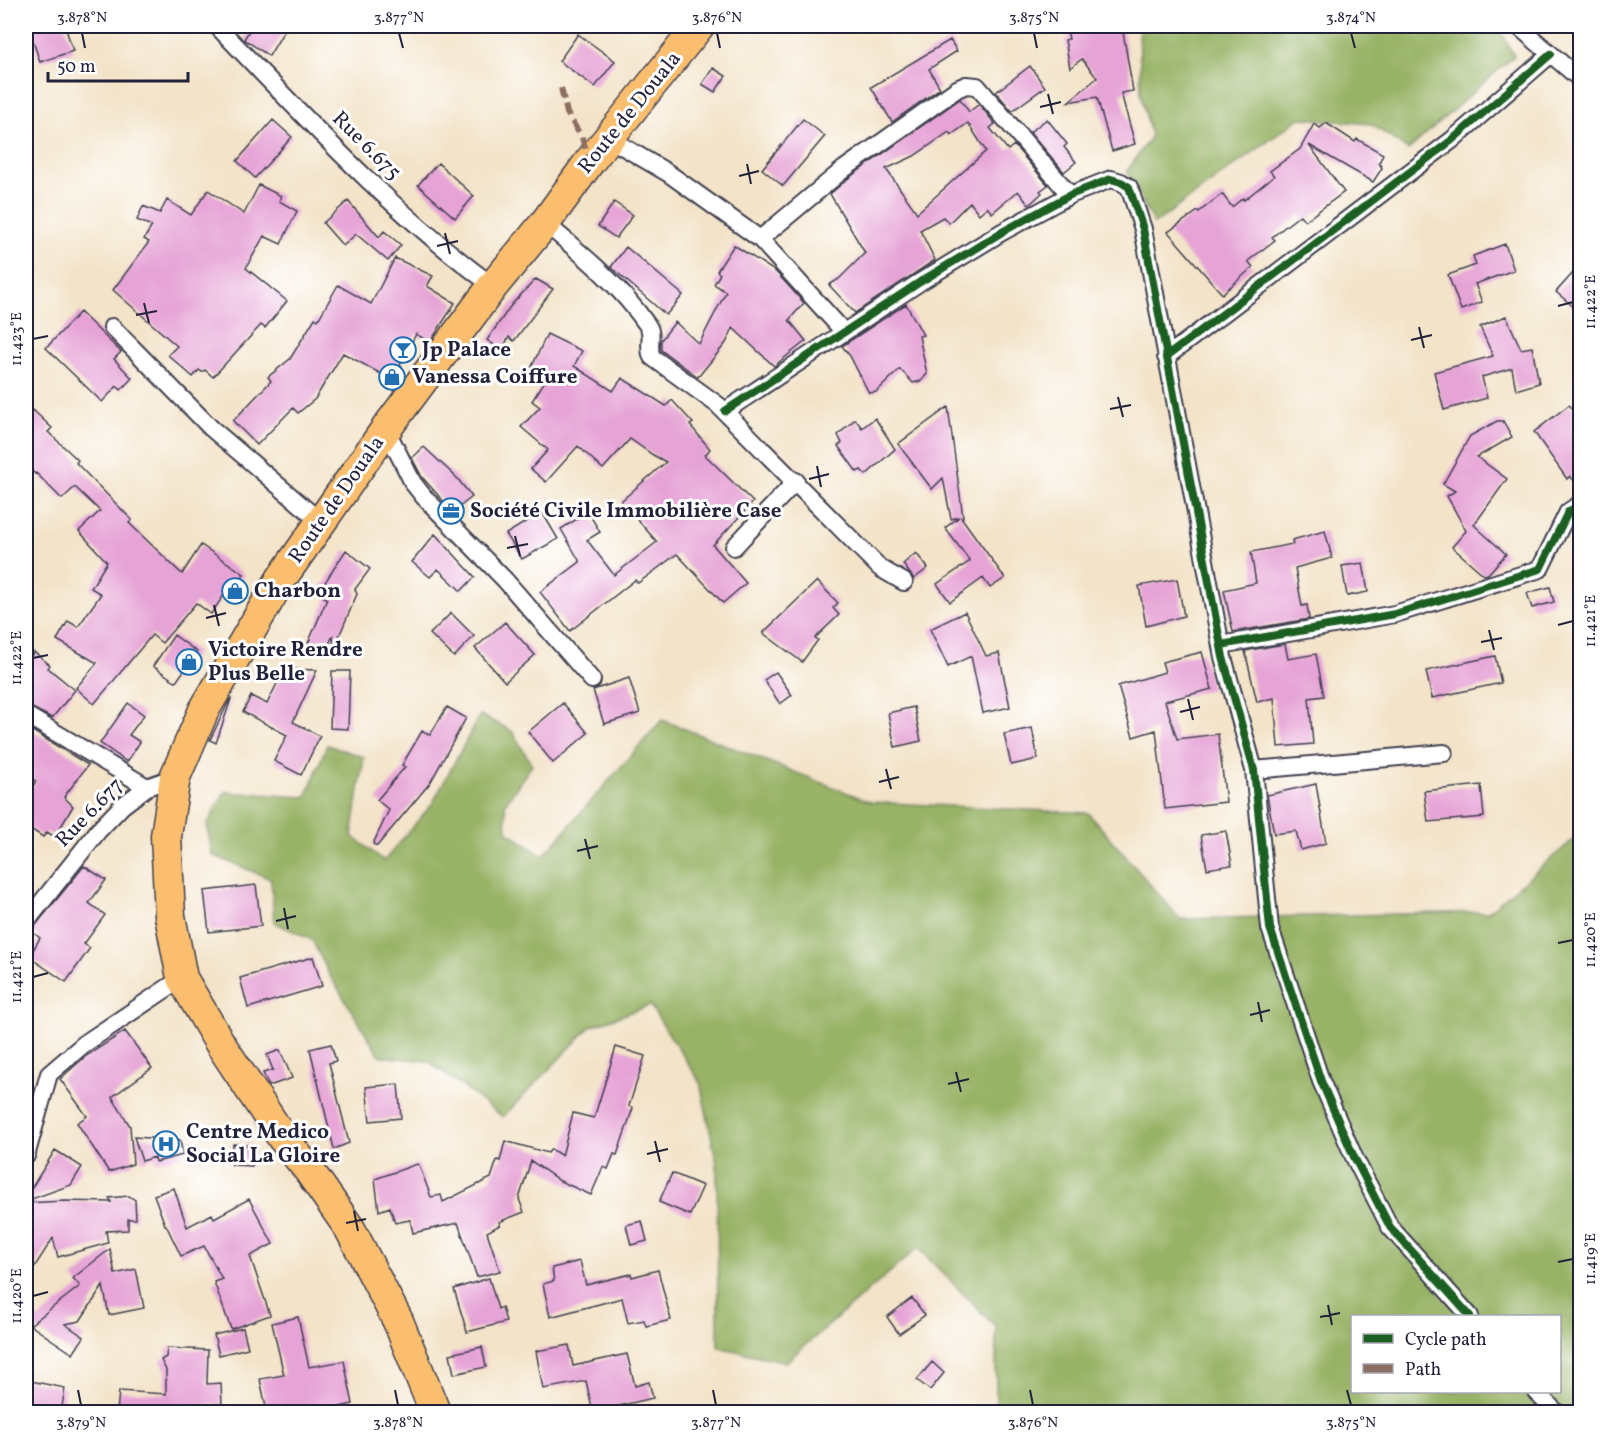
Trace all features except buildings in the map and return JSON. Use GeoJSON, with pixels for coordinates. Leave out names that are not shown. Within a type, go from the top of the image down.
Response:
{"type":"FeatureCollection","features":[{"type":"Feature","properties":{"kind":"highway","name":"Route de Douala"},"geometry":{"type":"LineString","coordinates":[[435,1413],[398,1321],[350,1229],[308,1169],[282,1137],[222,1046],[182,978],[170,916],[166,836],[176,777],[204,710],[281,579],[386,429],[493,286],[699,26]]}},
{"type":"Feature","properties":{"kind":"street","name":"Rue 6.675"},"geometry":{"type":"LineString","coordinates":[[217,26],[374,187],[425,234],[493,286]]}},
{"type":"Feature","properties":{"kind":"street"},"geometry":{"type":"LineString","coordinates":[[1518,26],[1581,79]]}},
{"type":"Feature","properties":{"kind":"street"},"geometry":{"type":"LineString","coordinates":[[1166,357],[1452,141],[1551,54]]}},
{"type":"Feature","properties":{"kind":"street"},"geometry":{"type":"LineString","coordinates":[[760,239],[844,169],[957,89],[966,85],[977,86],[1070,195]]}},
{"type":"Feature","properties":{"kind":"street"},"geometry":{"type":"LineString","coordinates":[[610,139],[668,173],[760,239],[844,332]]}},
{"type":"Feature","properties":{"kind":"street"},"geometry":{"type":"LineString","coordinates":[[725,411],[991,238],[1070,195],[1111,179],[1129,188],[1143,229],[1221,645],[1254,770],[1270,928],[1321,1081],[1354,1157],[1390,1227],[1468,1315]]}},
{"type":"Feature","properties":{"kind":"street"},"geometry":{"type":"LineString","coordinates":[[544,223],[594,264],[649,328],[649,350],[652,357],[725,411],[880,568],[904,582]]}},
{"type":"Feature","properties":{"kind":"street"},"geometry":{"type":"LineString","coordinates":[[112,327],[211,428],[321,522]]}},
{"type":"Feature","properties":{"kind":"street"},"geometry":{"type":"LineString","coordinates":[[386,429],[413,483],[424,497],[505,580],[592,680]]}},
{"type":"Feature","properties":{"kind":"street"},"geometry":{"type":"LineString","coordinates":[[734,547],[796,481]]}},
{"type":"Feature","properties":{"kind":"street"},"geometry":{"type":"LineString","coordinates":[[1221,645],[1395,614],[1540,568],[1568,512],[1581,504]]}},
{"type":"Feature","properties":{"kind":"street"},"geometry":{"type":"LineString","coordinates":[[26,715],[147,787]]}},
{"type":"Feature","properties":{"kind":"street"},"geometry":{"type":"LineString","coordinates":[[1254,770],[1444,753]]}},
{"type":"Feature","properties":{"kind":"street","name":"Rue 6.677"},"geometry":{"type":"LineString","coordinates":[[26,922],[98,831],[122,806],[147,787],[176,777]]}},
{"type":"Feature","properties":{"kind":"street"},"geometry":{"type":"LineString","coordinates":[[26,1156],[49,1074],[84,1044],[182,978]]}},
{"type":"Feature","properties":{"kind":"street"},"geometry":{"type":"LineString","coordinates":[[1537,1393],[1556,1413]]}},
{"type":"Feature","properties":{"kind":"green space"},"geometry":{"type":"Polygon","coordinates":[[[1139,26],[1498,26],[1514,56],[1408,150],[1371,124],[1300,118],[1154,224],[1127,171],[1151,136],[1141,95],[1139,26]]]}},
{"type":"Feature","properties":{"kind":"green space"},"geometry":{"type":"Polygon","coordinates":[[[480,715],[512,731],[532,765],[505,804],[507,831],[543,856],[662,720],[871,802],[1088,813],[1180,919],[1488,912],[1580,834],[1580,1412],[996,1412],[996,1327],[918,1248],[786,1362],[718,1347],[717,1164],[700,1082],[650,1005],[590,1027],[503,1117],[428,1061],[380,1056],[330,976],[312,940],[274,922],[271,879],[212,855],[207,825],[225,792],[306,797],[327,745],[364,757],[352,836],[384,861],[432,804],[480,715]]]}},
{"type":"Feature","properties":{"kind":"marked path"},"geometry":{"type":"LineString","coordinates":[[561,88],[567,113],[582,138],[590,161]]}},
{"type":"Feature","properties":{"kind":"cycle path"},"geometry":{"type":"LineString","coordinates":[[1166,357],[1452,140],[1551,54]]}},
{"type":"Feature","properties":{"kind":"cycle path"},"geometry":{"type":"LineString","coordinates":[[725,411],[920,282],[1002,232],[1070,195],[1111,179],[1129,187],[1143,229],[1223,657],[1254,770],[1270,928],[1321,1081],[1354,1157],[1390,1227],[1469,1315]]}},
{"type":"Feature","properties":{"kind":"cycle path"},"geometry":{"type":"LineString","coordinates":[[1221,645],[1395,614],[1540,569],[1568,512],[1580,504]]}},
{"type":"Feature","properties":{"kind":"place","name":"Jp Palace"},"geometry":{"type":"Point","coordinates":[403,350]}},
{"type":"Feature","properties":{"kind":"place","name":"Vanessa Coiffure"},"geometry":{"type":"Point","coordinates":[392,377]}},
{"type":"Feature","properties":{"kind":"place","name":"Société Civile Immobilière Case"},"geometry":{"type":"Point","coordinates":[451,511]}},
{"type":"Feature","properties":{"kind":"place","name":"Charbon"},"geometry":{"type":"Point","coordinates":[235,591]}},
{"type":"Feature","properties":{"kind":"place","name":"Victoire Rendre Plus Belle"},"geometry":{"type":"Point","coordinates":[189,662]}},
{"type":"Feature","properties":{"kind":"place","name":"Centre Medico Social La Gloire"},"geometry":{"type":"Point","coordinates":[166,1144]}}]}
